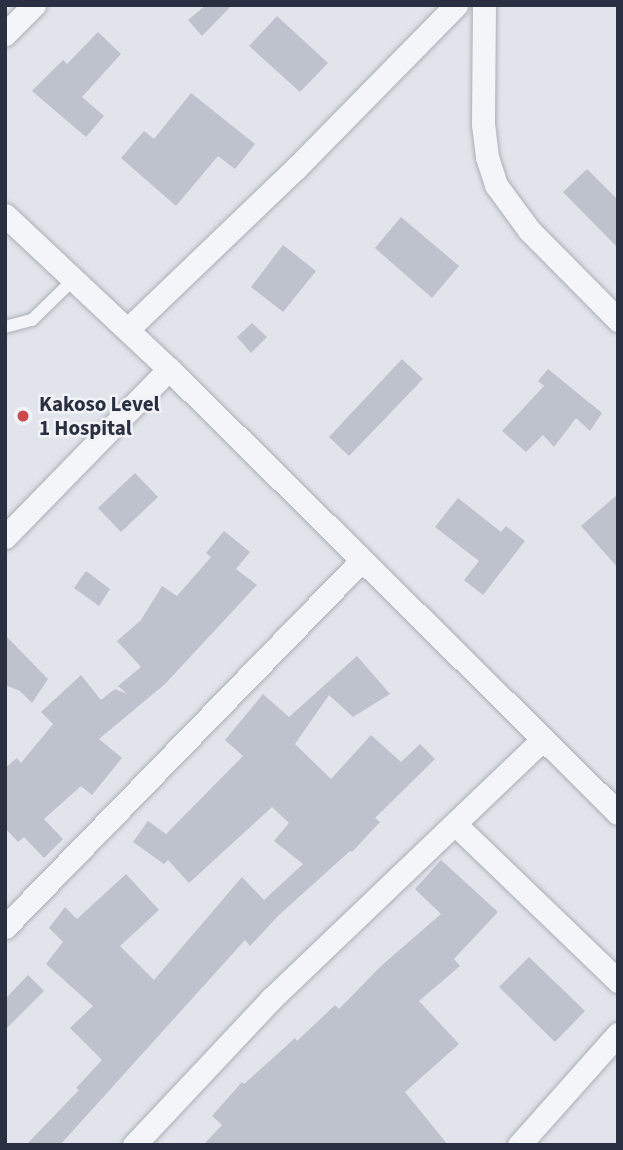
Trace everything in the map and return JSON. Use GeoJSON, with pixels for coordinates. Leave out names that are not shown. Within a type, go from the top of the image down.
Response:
{"type":"FeatureCollection","features":[{"type":"Feature","properties":{"kind":"street"},"geometry":{"type":"LineString","coordinates":[[5,34],[34,5]]}},
{"type":"Feature","properties":{"kind":"street"},"geometry":{"type":"LineString","coordinates":[[128,329],[296,168],[456,5]]}},
{"type":"Feature","properties":{"kind":"street"},"geometry":{"type":"LineString","coordinates":[[484,5],[483,124],[487,157],[496,185],[528,230],[618,320]]}},
{"type":"Feature","properties":{"kind":"street"},"geometry":{"type":"LineString","coordinates":[[5,215],[128,329],[618,813]]}},
{"type":"Feature","properties":{"kind":"street"},"geometry":{"type":"LineString","coordinates":[[5,537],[169,369]]}},
{"type":"Feature","properties":{"kind":"street"},"geometry":{"type":"LineString","coordinates":[[5,928],[362,560]]}},
{"type":"Feature","properties":{"kind":"street"},"geometry":{"type":"LineString","coordinates":[[134,1145],[271,999],[542,740]]}},
{"type":"Feature","properties":{"kind":"street"},"geometry":{"type":"LineString","coordinates":[[456,825],[618,981]]}},
{"type":"Feature","properties":{"kind":"street"},"geometry":{"type":"LineString","coordinates":[[519,1145],[618,1034]]}},
{"type":"Feature","properties":{"kind":"lane"},"geometry":{"type":"LineString","coordinates":[[5,327],[32,320],[74,279]]}},
{"type":"Feature","properties":{"kind":"building"},"geometry":{"type":"Polygon","coordinates":[[[206,5],[232,5],[202,36],[188,20],[206,5]]]}},
{"type":"Feature","properties":{"kind":"building"},"geometry":{"type":"Polygon","coordinates":[[[277,16],[328,63],[300,92],[249,46],[277,16]]]}},
{"type":"Feature","properties":{"kind":"building"},"geometry":{"type":"Polygon","coordinates":[[[98,32],[121,54],[82,97],[104,116],[86,137],[32,91],[63,60],[67,64],[98,32]]]}},
{"type":"Feature","properties":{"kind":"building"},"geometry":{"type":"Polygon","coordinates":[[[191,93],[255,144],[235,169],[218,156],[176,206],[121,158],[144,131],[154,139],[191,93]]]}},
{"type":"Feature","properties":{"kind":"building"},"geometry":{"type":"Polygon","coordinates":[[[587,169],[618,200],[618,248],[563,192],[587,169]]]}},
{"type":"Feature","properties":{"kind":"building"},"geometry":{"type":"Polygon","coordinates":[[[401,217],[459,266],[432,298],[375,248],[401,217]]]}},
{"type":"Feature","properties":{"kind":"building"},"geometry":{"type":"Polygon","coordinates":[[[283,245],[316,271],[283,312],[251,287],[283,245]]]}},
{"type":"Feature","properties":{"kind":"building"},"geometry":{"type":"Polygon","coordinates":[[[252,323],[267,337],[251,353],[237,337],[252,323]]]}},
{"type":"Feature","properties":{"kind":"building"},"geometry":{"type":"Polygon","coordinates":[[[402,359],[423,379],[349,456],[329,437],[402,359]]]}},
{"type":"Feature","properties":{"kind":"building"},"geometry":{"type":"Polygon","coordinates":[[[548,369],[602,413],[590,431],[576,418],[554,447],[543,435],[526,452],[502,431],[544,386],[538,381],[548,369]]]}},
{"type":"Feature","properties":{"kind":"building"},"geometry":{"type":"Polygon","coordinates":[[[135,473],[158,497],[121,532],[98,508],[135,473]]]}},
{"type":"Feature","properties":{"kind":"building"},"geometry":{"type":"Polygon","coordinates":[[[618,494],[618,568],[581,526],[618,494]]]}},
{"type":"Feature","properties":{"kind":"building"},"geometry":{"type":"Polygon","coordinates":[[[458,498],[501,532],[506,526],[525,541],[483,595],[464,580],[479,561],[435,527],[458,498]]]}},
{"type":"Feature","properties":{"kind":"building"},"geometry":{"type":"Polygon","coordinates":[[[224,531],[250,552],[236,569],[257,585],[165,684],[99,739],[122,758],[92,795],[81,786],[44,819],[63,839],[44,858],[24,837],[18,842],[5,828],[5,768],[17,758],[21,763],[53,724],[41,712],[81,675],[101,700],[115,689],[127,694],[118,686],[141,667],[117,641],[141,620],[162,586],[177,596],[211,557],[206,553],[224,531]]]}},
{"type":"Feature","properties":{"kind":"building"},"geometry":{"type":"Polygon","coordinates":[[[86,571],[110,589],[99,606],[74,588],[86,571]]]}},
{"type":"Feature","properties":{"kind":"building"},"geometry":{"type":"Polygon","coordinates":[[[5,635],[48,679],[32,703],[20,691],[5,685],[5,635]]]}},
{"type":"Feature","properties":{"kind":"building"},"geometry":{"type":"Polygon","coordinates":[[[357,656],[390,694],[353,717],[329,695],[295,744],[331,779],[371,735],[401,762],[420,744],[435,759],[375,818],[380,822],[352,852],[279,915],[250,946],[245,940],[60,1145],[26,1145],[79,1090],[76,1088],[102,1060],[70,1028],[93,1006],[46,964],[63,942],[49,928],[65,907],[77,919],[126,874],[159,910],[120,946],[154,980],[242,877],[264,900],[303,864],[274,841],[289,823],[272,807],[189,883],[168,860],[164,864],[133,842],[148,821],[166,834],[243,756],[225,740],[263,694],[289,717],[357,656]]]}},
{"type":"Feature","properties":{"kind":"building"},"geometry":{"type":"Polygon","coordinates":[[[441,860],[498,912],[454,959],[460,966],[419,1001],[459,1044],[405,1092],[448,1145],[203,1145],[222,1125],[212,1116],[242,1082],[244,1084],[295,1038],[297,1041],[335,1005],[339,1009],[381,966],[441,914],[415,889],[441,860]]]}},
{"type":"Feature","properties":{"kind":"building"},"geometry":{"type":"Polygon","coordinates":[[[529,957],[585,1011],[555,1042],[499,987],[529,957]]]}},
{"type":"Feature","properties":{"kind":"building"},"geometry":{"type":"Polygon","coordinates":[[[28,975],[44,991],[5,1030],[5,999],[28,975]]]}},
{"type":"Feature","properties":{"kind":"place","name":"Kakoso Level 1 Hospital"},"geometry":{"type":"Point","coordinates":[23,416]}}]}
